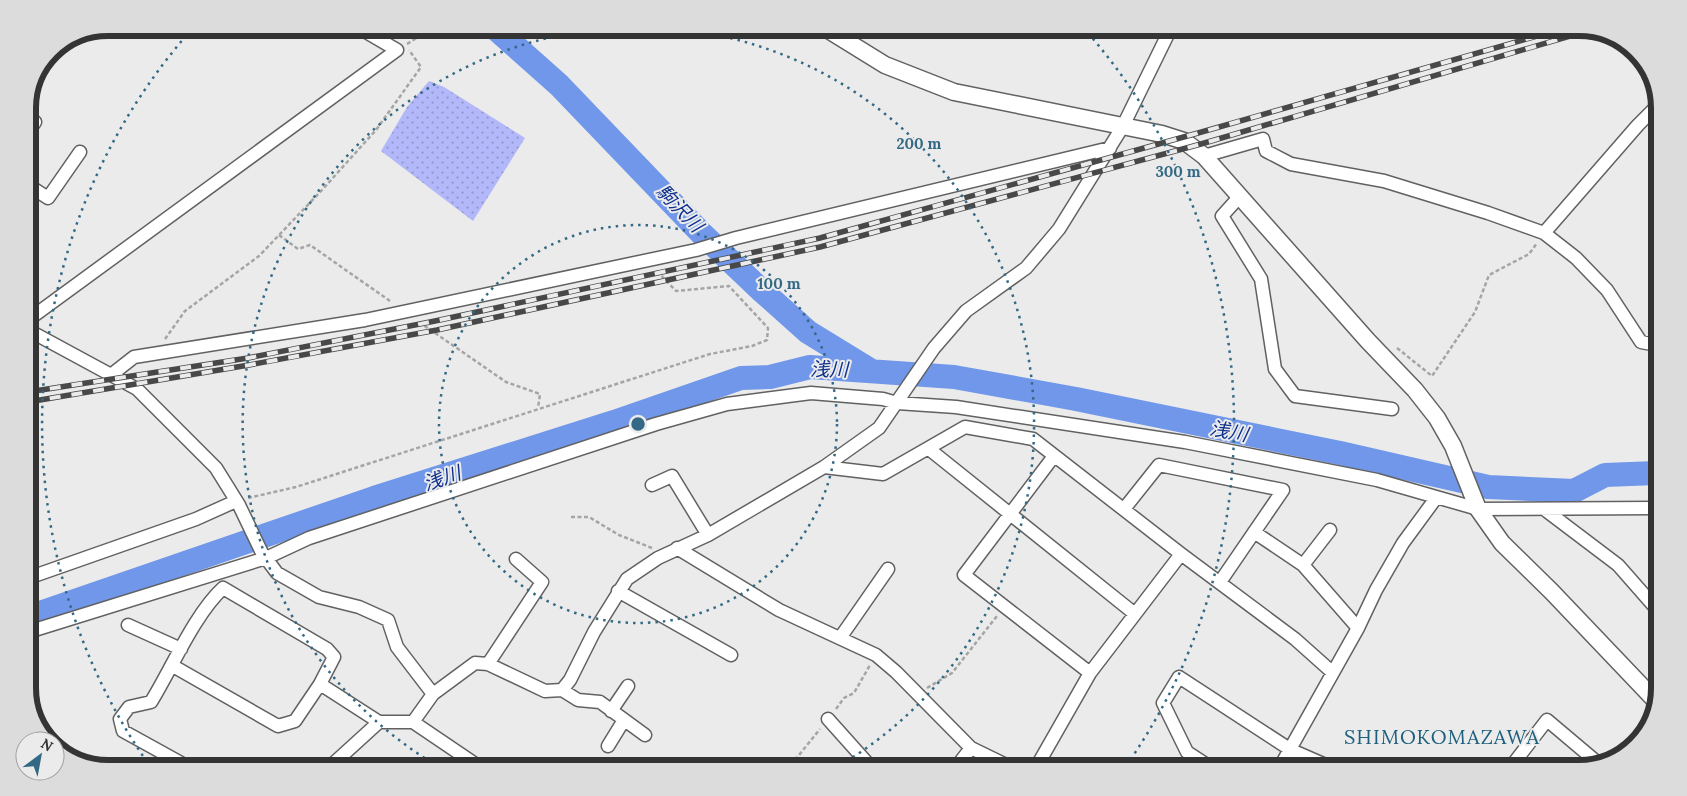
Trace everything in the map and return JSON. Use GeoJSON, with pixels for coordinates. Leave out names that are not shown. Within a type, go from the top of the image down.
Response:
{"type":"FeatureCollection","features":[{"type":"Feature","properties":{"kind":"street"},"geometry":{"type":"LineString","coordinates":[[36,314],[397,50],[373,36]]}},
{"type":"Feature","properties":{"kind":"street"},"geometry":{"type":"LineString","coordinates":[[839,36],[885,65],[954,92],[1123,126],[1184,141],[1204,156],[1368,341],[1415,390],[1436,418],[1453,446],[1476,505],[1502,543],[1552,592],[1650,695]]}},
{"type":"Feature","properties":{"kind":"street"},"geometry":{"type":"LineString","coordinates":[[562,690],[570,680],[618,591],[627,579],[658,558],[708,535],[824,467],[879,428],[934,348],[966,311],[1026,268],[1045,248],[1059,229],[1123,126],[1167,36]]}},
{"type":"Feature","properties":{"kind":"street"},"geometry":{"type":"LineString","coordinates":[[1544,233],[1638,124],[1651,112]]}},
{"type":"Feature","properties":{"kind":"street"},"geometry":{"type":"LineString","coordinates":[[1204,156],[1263,140],[1266,151],[1291,164],[1384,181],[1488,213],[1544,233],[1576,258],[1607,290],[1641,342],[1651,344]]}},
{"type":"Feature","properties":{"kind":"street"},"geometry":{"type":"LineString","coordinates":[[111,375],[134,357],[365,320],[696,250],[736,238],[1110,148]]}},
{"type":"Feature","properties":{"kind":"street"},"geometry":{"type":"LineString","coordinates":[[36,190],[48,198],[80,152]]}},
{"type":"Feature","properties":{"kind":"street"},"geometry":{"type":"LineString","coordinates":[[1240,196],[1222,216],[1261,279],[1275,369],[1295,396],[1392,409]]}},
{"type":"Feature","properties":{"kind":"street"},"geometry":{"type":"LineString","coordinates":[[36,334],[137,389],[216,468],[238,503],[264,555],[277,573],[319,597],[358,607],[388,620],[397,647],[433,694]]}},
{"type":"Feature","properties":{"kind":"street"},"geometry":{"type":"LineString","coordinates":[[36,629],[656,424],[727,404],[810,394],[956,407],[1186,442],[1377,480],[1436,498],[1476,505],[1544,509],[1651,508]]}},
{"type":"Feature","properties":{"kind":"street"},"geometry":{"type":"LineString","coordinates":[[824,467],[882,474],[965,427],[1033,439],[1181,554],[1295,639],[1332,672]]}},
{"type":"Feature","properties":{"kind":"street"},"geometry":{"type":"LineString","coordinates":[[929,449],[1135,614]]}},
{"type":"Feature","properties":{"kind":"street"},"geometry":{"type":"LineString","coordinates":[[1054,456],[964,575],[1090,673]]}},
{"type":"Feature","properties":{"kind":"street"},"geometry":{"type":"LineString","coordinates":[[1124,509],[1159,465],[1284,490],[1220,582]]}},
{"type":"Feature","properties":{"kind":"street"},"geometry":{"type":"LineString","coordinates":[[652,485],[672,476],[708,535]]}},
{"type":"Feature","properties":{"kind":"street"},"geometry":{"type":"LineString","coordinates":[[1285,760],[1399,550],[1436,498]]}},
{"type":"Feature","properties":{"kind":"street"},"geometry":{"type":"LineString","coordinates":[[36,575],[238,503]]}},
{"type":"Feature","properties":{"kind":"street"},"geometry":{"type":"LineString","coordinates":[[1544,509],[1618,565],[1651,603]]}},
{"type":"Feature","properties":{"kind":"street"},"geometry":{"type":"LineString","coordinates":[[1303,565],[1330,530]]}},
{"type":"Feature","properties":{"kind":"street"},"geometry":{"type":"LineString","coordinates":[[1254,532],[1303,565],[1358,628]]}},
{"type":"Feature","properties":{"kind":"street"},"geometry":{"type":"LineString","coordinates":[[677,548],[779,610],[876,655],[918,694],[970,748],[995,760]]}},
{"type":"Feature","properties":{"kind":"street"},"geometry":{"type":"LineString","coordinates":[[1040,760],[1090,673],[1181,554]]}},
{"type":"Feature","properties":{"kind":"street"},"geometry":{"type":"LineString","coordinates":[[488,664],[542,582],[516,559]]}},
{"type":"Feature","properties":{"kind":"street"},"geometry":{"type":"LineString","coordinates":[[840,638],[888,569]]}},
{"type":"Feature","properties":{"kind":"street"},"geometry":{"type":"LineString","coordinates":[[173,666],[278,726],[295,721],[320,684],[334,657],[328,649],[223,588],[215,596],[181,649],[151,702],[129,706],[120,719],[123,731],[176,760]]}},
{"type":"Feature","properties":{"kind":"street"},"geometry":{"type":"LineString","coordinates":[[618,591],[732,655]]}},
{"type":"Feature","properties":{"kind":"street"},"geometry":{"type":"LineString","coordinates":[[128,624],[181,649]]}},
{"type":"Feature","properties":{"kind":"street"},"geometry":{"type":"LineString","coordinates":[[413,722],[433,694],[475,662],[488,664],[545,691],[562,690],[578,700],[600,702],[645,735]]}},
{"type":"Feature","properties":{"kind":"street"},"geometry":{"type":"LineString","coordinates":[[1199,760],[1187,752],[1162,703],[1179,677],[1291,750],[1313,760]]}},
{"type":"Feature","properties":{"kind":"street"},"geometry":{"type":"LineString","coordinates":[[320,684],[379,722],[413,722],[469,760]]}},
{"type":"Feature","properties":{"kind":"street"},"geometry":{"type":"LineString","coordinates":[[612,711],[628,686]]}},
{"type":"Feature","properties":{"kind":"street"},"geometry":{"type":"LineString","coordinates":[[828,719],[865,760]]}},
{"type":"Feature","properties":{"kind":"street"},"geometry":{"type":"LineString","coordinates":[[608,746],[624,720]]}},
{"type":"Feature","properties":{"kind":"street"},"geometry":{"type":"LineString","coordinates":[[1516,760],[1546,720],[1593,758]]}},
{"type":"Feature","properties":{"kind":"street"},"geometry":{"type":"LineString","coordinates":[[337,760],[379,722]]}},
{"type":"Feature","properties":{"kind":"street"},"geometry":{"type":"LineString","coordinates":[[961,760],[970,748]]}},
{"type":"Feature","properties":{"kind":"path"},"geometry":{"type":"LineString","coordinates":[[154,353],[185,311],[259,256],[376,130],[421,68],[405,45],[420,36]]}},
{"type":"Feature","properties":{"kind":"path"},"geometry":{"type":"LineString","coordinates":[[1396,347],[1432,376],[1475,312],[1489,275],[1529,254],[1544,233]]}},
{"type":"Feature","properties":{"kind":"path"},"geometry":{"type":"LineString","coordinates":[[238,503],[296,487],[710,354],[752,346],[767,340],[768,328],[729,286],[676,291],[646,260]]}},
{"type":"Feature","properties":{"kind":"path"},"geometry":{"type":"LineString","coordinates":[[572,517],[589,517],[619,536],[652,548],[658,558]]}},
{"type":"Feature","properties":{"kind":"path"},"geometry":{"type":"LineString","coordinates":[[918,694],[952,673],[988,630],[1003,607]]}},
{"type":"Feature","properties":{"kind":"shaded area"},"geometry":{"type":"Polygon","coordinates":[[[429,81],[444,87],[525,138],[473,221],[381,151],[407,107],[429,81]]]}},
{"type":"Feature","properties":{"kind":"waterway","name":"駒沢川"},"geometry":{"type":"LineString","coordinates":[[504,36],[559,85],[702,234],[762,291],[808,332],[870,370]]}},
{"type":"Feature","properties":{"kind":"waterway","name":"浅川"},"geometry":{"type":"LineString","coordinates":[[36,614],[374,498],[614,422],[741,378],[770,377],[810,367],[954,377],[1076,399],[1340,453],[1488,487],[1574,491],[1605,475],[1651,473]]}},
{"type":"Feature","properties":{"kind":"railway"},"geometry":{"type":"LineString","coordinates":[[36,391],[248,358],[435,321],[820,238],[1537,36]]}},
{"type":"Feature","properties":{"kind":"railway"},"geometry":{"type":"LineString","coordinates":[[36,401],[249,365],[437,330],[820,247],[1201,144],[1570,36]]}},
{"type":"Feature","properties":{"kind":"district","name":"SHIMOKOMAZAWA"},"geometry":{"type":"Point","coordinates":[1442,736]}}]}
